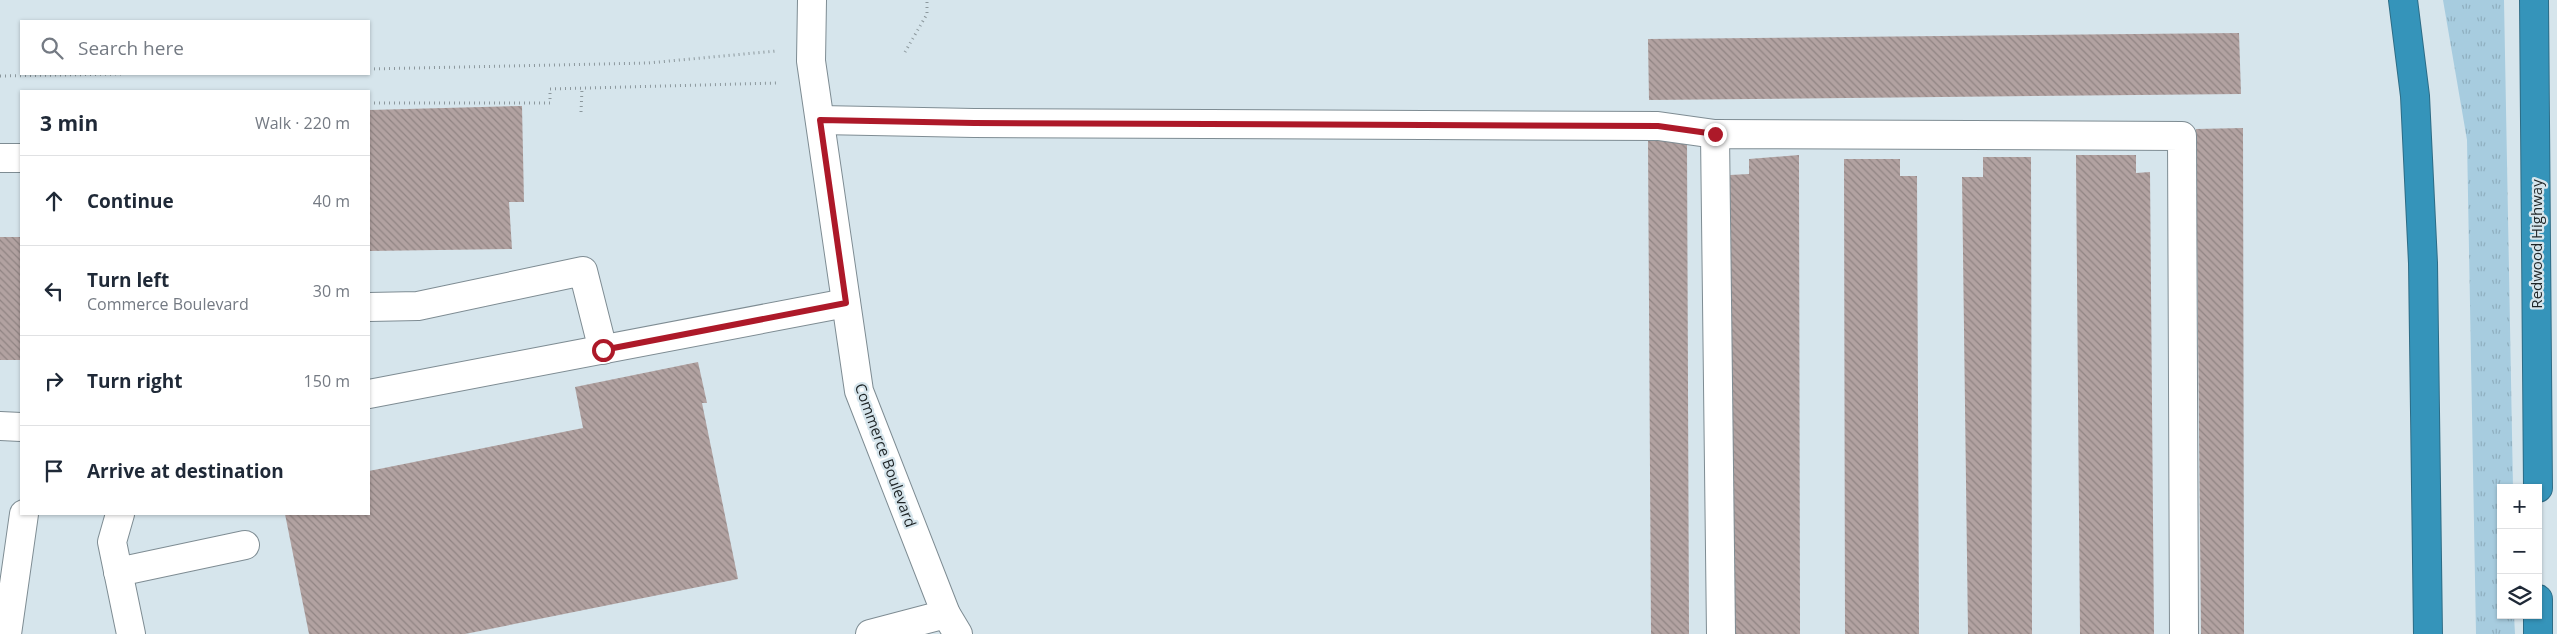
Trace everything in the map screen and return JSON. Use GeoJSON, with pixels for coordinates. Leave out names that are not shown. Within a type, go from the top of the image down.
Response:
{"type":"FeatureCollection","features":[{"type":"Feature","properties":{"kind":"highway"},"geometry":{"type":"LineString","coordinates":[[2403,0],[2415,96],[2423,263],[2428,634]]}},
{"type":"Feature","properties":{"kind":"highway","name":"Redwood Highway"},"geometry":{"type":"LineString","coordinates":[[2534,0],[2538,484]]}},
{"type":"Feature","properties":{"kind":"highway"},"geometry":{"type":"LineString","coordinates":[[2538,619],[2538,634]]}},
{"type":"Feature","properties":{"kind":"street","name":"Commerce Boulevard"},"geometry":{"type":"LineString","coordinates":[[812,0],[811,61],[859,391],[952,624]]}},
{"type":"Feature","properties":{"kind":"street"},"geometry":{"type":"LineString","coordinates":[[820,120],[984,123],[1658,126],[1715,134],[2182,136],[2184,634]]}},
{"type":"Feature","properties":{"kind":"street"},"geometry":{"type":"LineString","coordinates":[[1715,134],[1720,634]]}},
{"type":"Feature","properties":{"kind":"street"},"geometry":{"type":"LineString","coordinates":[[0,158],[20,158]]}},
{"type":"Feature","properties":{"kind":"street"},"geometry":{"type":"LineString","coordinates":[[370,307],[418,306],[583,271],[603,350]]}},
{"type":"Feature","properties":{"kind":"street"},"geometry":{"type":"LineString","coordinates":[[370,394],[846,303]]}},
{"type":"Feature","properties":{"kind":"street"},"geometry":{"type":"LineString","coordinates":[[0,426],[20,427]]}},
{"type":"Feature","properties":{"kind":"street"},"geometry":{"type":"LineString","coordinates":[[7,634],[24,515]]}},
{"type":"Feature","properties":{"kind":"street"},"geometry":{"type":"LineString","coordinates":[[120,515],[112,542],[131,634]]}},
{"type":"Feature","properties":{"kind":"street"},"geometry":{"type":"LineString","coordinates":[[118,572],[245,546]]}},
{"type":"Feature","properties":{"kind":"street"},"geometry":{"type":"LineString","coordinates":[[870,634],[952,624]]}},
{"type":"Feature","properties":{"kind":"path"},"geometry":{"type":"LineString","coordinates":[[905,52],[927,14],[927,0]]}},
{"type":"Feature","properties":{"kind":"path"},"geometry":{"type":"LineString","coordinates":[[370,69],[648,63],[776,51]]}},
{"type":"Feature","properties":{"kind":"path"},"geometry":{"type":"LineString","coordinates":[[0,76],[61,75]]}},
{"type":"Feature","properties":{"kind":"path"},"geometry":{"type":"LineString","coordinates":[[370,104],[550,103],[550,89],[777,83]]}},
{"type":"Feature","properties":{"kind":"path"},"geometry":{"type":"LineString","coordinates":[[581,112],[582,89]]}},
{"type":"Feature","properties":{"kind":"green space"},"geometry":{"type":"Polygon","coordinates":[[[2443,0],[2504,0],[2513,484],[2497,484],[2497,619],[2514,619],[2515,634],[2476,634],[2467,140],[2443,0]]]}},
{"type":"Feature","properties":{"kind":"building"},"geometry":{"type":"Polygon","coordinates":[[[2239,33],[2241,94],[1649,100],[1648,39],[2239,33]]]}},
{"type":"Feature","properties":{"kind":"building"},"geometry":{"type":"Polygon","coordinates":[[[522,106],[524,202],[509,202],[512,249],[370,251],[370,110],[522,106]]]}},
{"type":"Feature","properties":{"kind":"building"},"geometry":{"type":"Polygon","coordinates":[[[2243,128],[2244,634],[2201,634],[2196,129],[2243,128]]]}},
{"type":"Feature","properties":{"kind":"building"},"geometry":{"type":"Polygon","coordinates":[[[1648,140],[1687,142],[1689,634],[1651,634],[1648,140]]]}},
{"type":"Feature","properties":{"kind":"building"},"geometry":{"type":"Polygon","coordinates":[[[1799,155],[1800,634],[1732,634],[1730,175],[1749,174],[1749,159],[1799,155]]]}},
{"type":"Feature","properties":{"kind":"building"},"geometry":{"type":"Polygon","coordinates":[[[2076,155],[2136,155],[2136,173],[2150,172],[2154,634],[2080,634],[2076,155]]]}},
{"type":"Feature","properties":{"kind":"building"},"geometry":{"type":"Polygon","coordinates":[[[1983,157],[2031,157],[2032,634],[1968,634],[1962,177],[1983,177],[1983,157]]]}},
{"type":"Feature","properties":{"kind":"building"},"geometry":{"type":"Polygon","coordinates":[[[1844,159],[1900,159],[1900,176],[1917,176],[1919,634],[1845,634],[1844,159]]]}},
{"type":"Feature","properties":{"kind":"building"},"geometry":{"type":"Polygon","coordinates":[[[0,237],[20,237],[20,360],[0,360],[0,237]]]}},
{"type":"Feature","properties":{"kind":"building"},"geometry":{"type":"Polygon","coordinates":[[[698,362],[707,403],[702,403],[738,579],[465,634],[309,634],[285,515],[370,515],[370,471],[583,428],[575,387],[698,362]]]}},
{"type":"Feature","properties":{"kind":"route"},"geometry":{"type":"LineString","coordinates":[[603,350],[846,303],[820,120],[974,123],[1658,126],[1715,134]]}}]}
